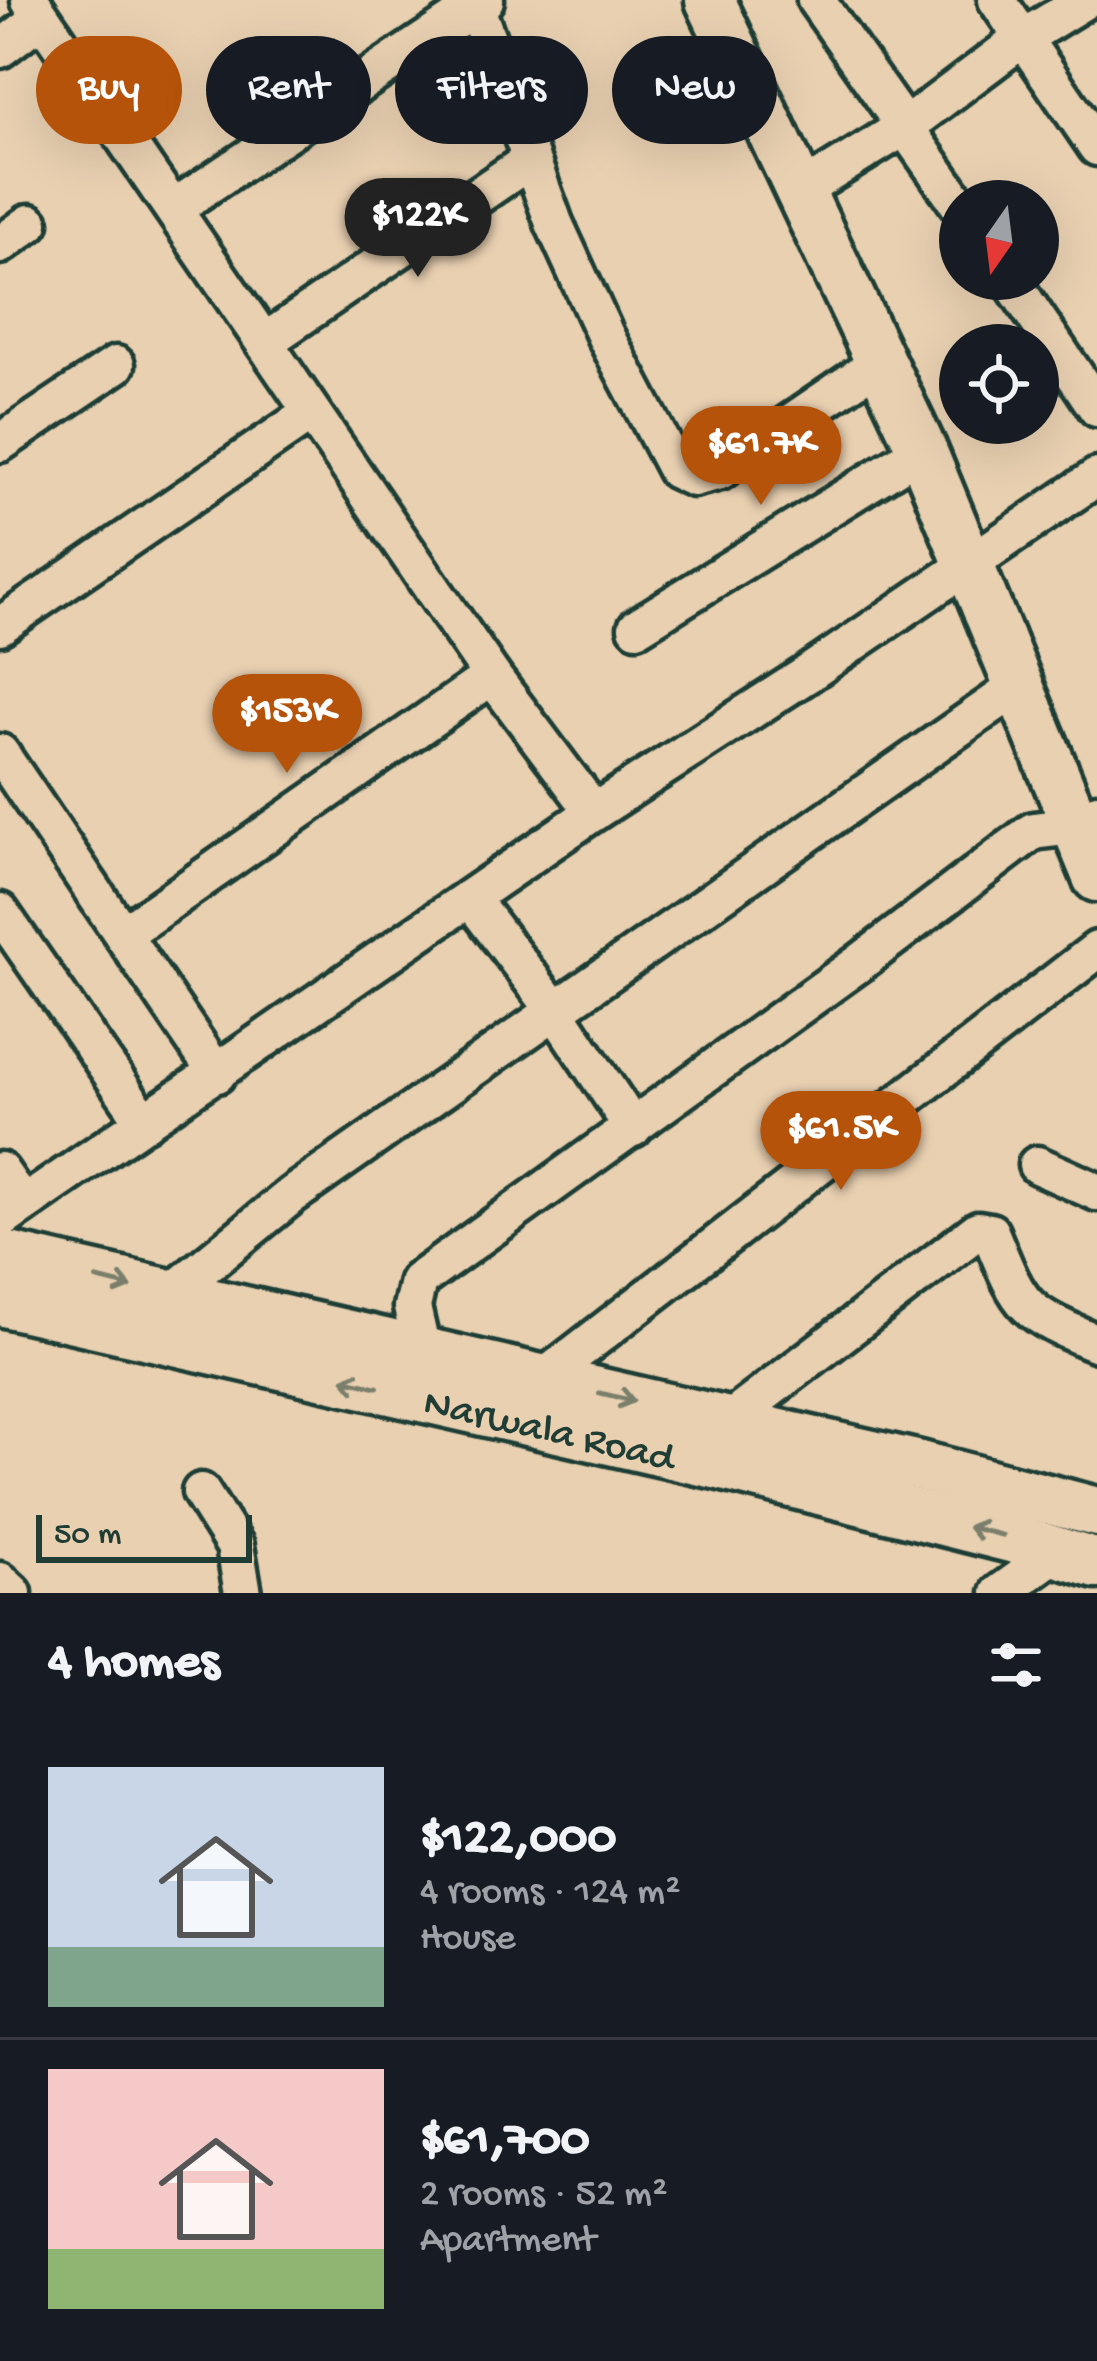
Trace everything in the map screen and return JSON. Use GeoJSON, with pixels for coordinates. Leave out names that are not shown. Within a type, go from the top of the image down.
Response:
{"type":"FeatureCollection","features":[{"type":"Feature","properties":{"kind":"main road"},"geometry":{"type":"LineString","coordinates":[[710,0],[922,450],[1017,688],[1085,819],[1097,877]]}},
{"type":"Feature","properties":{"kind":"main road","name":"Narwala Road"},"geometry":{"type":"LineString","coordinates":[[0,1255],[920,1466],[1097,1512]]}},
{"type":"Feature","properties":{"kind":"main road","name":"Narwala Road"},"geometry":{"type":"LineString","coordinates":[[0,1301],[720,1465],[1077,1558]]}},
{"type":"Feature","properties":{"kind":"street"},"geometry":{"type":"LineString","coordinates":[[816,0],[942,180]]}},
{"type":"Feature","properties":{"kind":"street"},"geometry":{"type":"LineString","coordinates":[[997,0],[1097,147]]}},
{"type":"Feature","properties":{"kind":"street"},"geometry":{"type":"LineString","coordinates":[[801,191],[906,126],[1023,38],[1085,0]]}},
{"type":"Feature","properties":{"kind":"street"},"geometry":{"type":"LineString","coordinates":[[174,208],[478,2],[554,223],[606,337],[676,470],[693,478],[720,471],[881,361]]}},
{"type":"Feature","properties":{"kind":"street"},"geometry":{"type":"LineString","coordinates":[[0,49],[36,9],[492,676],[594,812]]}},
{"type":"Feature","properties":{"kind":"street"},"geometry":{"type":"LineString","coordinates":[[266,341],[530,160]]}},
{"type":"Feature","properties":{"kind":"street"},"geometry":{"type":"LineString","coordinates":[[1024,300],[1097,408]]}},
{"type":"Feature","properties":{"kind":"street"},"geometry":{"type":"LineString","coordinates":[[0,443],[116,364]]}},
{"type":"Feature","properties":{"kind":"street"},"geometry":{"type":"LineString","coordinates":[[0,626],[311,413]]}},
{"type":"Feature","properties":{"kind":"street"},"geometry":{"type":"LineString","coordinates":[[638,627],[922,450]]}},
{"type":"Feature","properties":{"kind":"street"},"geometry":{"type":"LineString","coordinates":[[0,1171],[7,1206],[145,1122],[594,812],[1097,477]]}},
{"type":"Feature","properties":{"kind":"street"},"geometry":{"type":"LineString","coordinates":[[122,934],[492,676]]}},
{"type":"Feature","properties":{"kind":"street"},"geometry":{"type":"LineString","coordinates":[[168,1296],[292,1195],[1017,688]]}},
{"type":"Feature","properties":{"kind":"street"},"geometry":{"type":"LineString","coordinates":[[0,753],[217,1074]]}},
{"type":"Feature","properties":{"kind":"street"},"geometry":{"type":"LineString","coordinates":[[422,1352],[412,1307],[418,1281],[1033,831],[1085,819]]}},
{"type":"Feature","properties":{"kind":"street"},"geometry":{"type":"LineString","coordinates":[[470,898],[554,1009],[633,1128]]}},
{"type":"Feature","properties":{"kind":"street"},"geometry":{"type":"LineString","coordinates":[[0,912],[145,1122]]}},
{"type":"Feature","properties":{"kind":"street"},"geometry":{"type":"LineString","coordinates":[[541,1380],[1097,950]]}},
{"type":"Feature","properties":{"kind":"street"},"geometry":{"type":"LineString","coordinates":[[1037,1165],[1097,1192]]}},
{"type":"Feature","properties":{"kind":"street"},"geometry":{"type":"LineString","coordinates":[[727,1422],[978,1230],[990,1232],[1016,1295],[1035,1315],[1097,1343]]}},
{"type":"Feature","properties":{"kind":"street"},"geometry":{"type":"LineString","coordinates":[[201,1492],[236,1546],[243,1593]]}},
{"type":"Feature","properties":{"kind":"street"},"geometry":{"type":"LineString","coordinates":[[1000,1593],[1077,1558]]}},
{"type":"Feature","properties":{"kind":"street"},"geometry":{"type":"LineString","coordinates":[[0,1581],[13,1593]]}}]}
